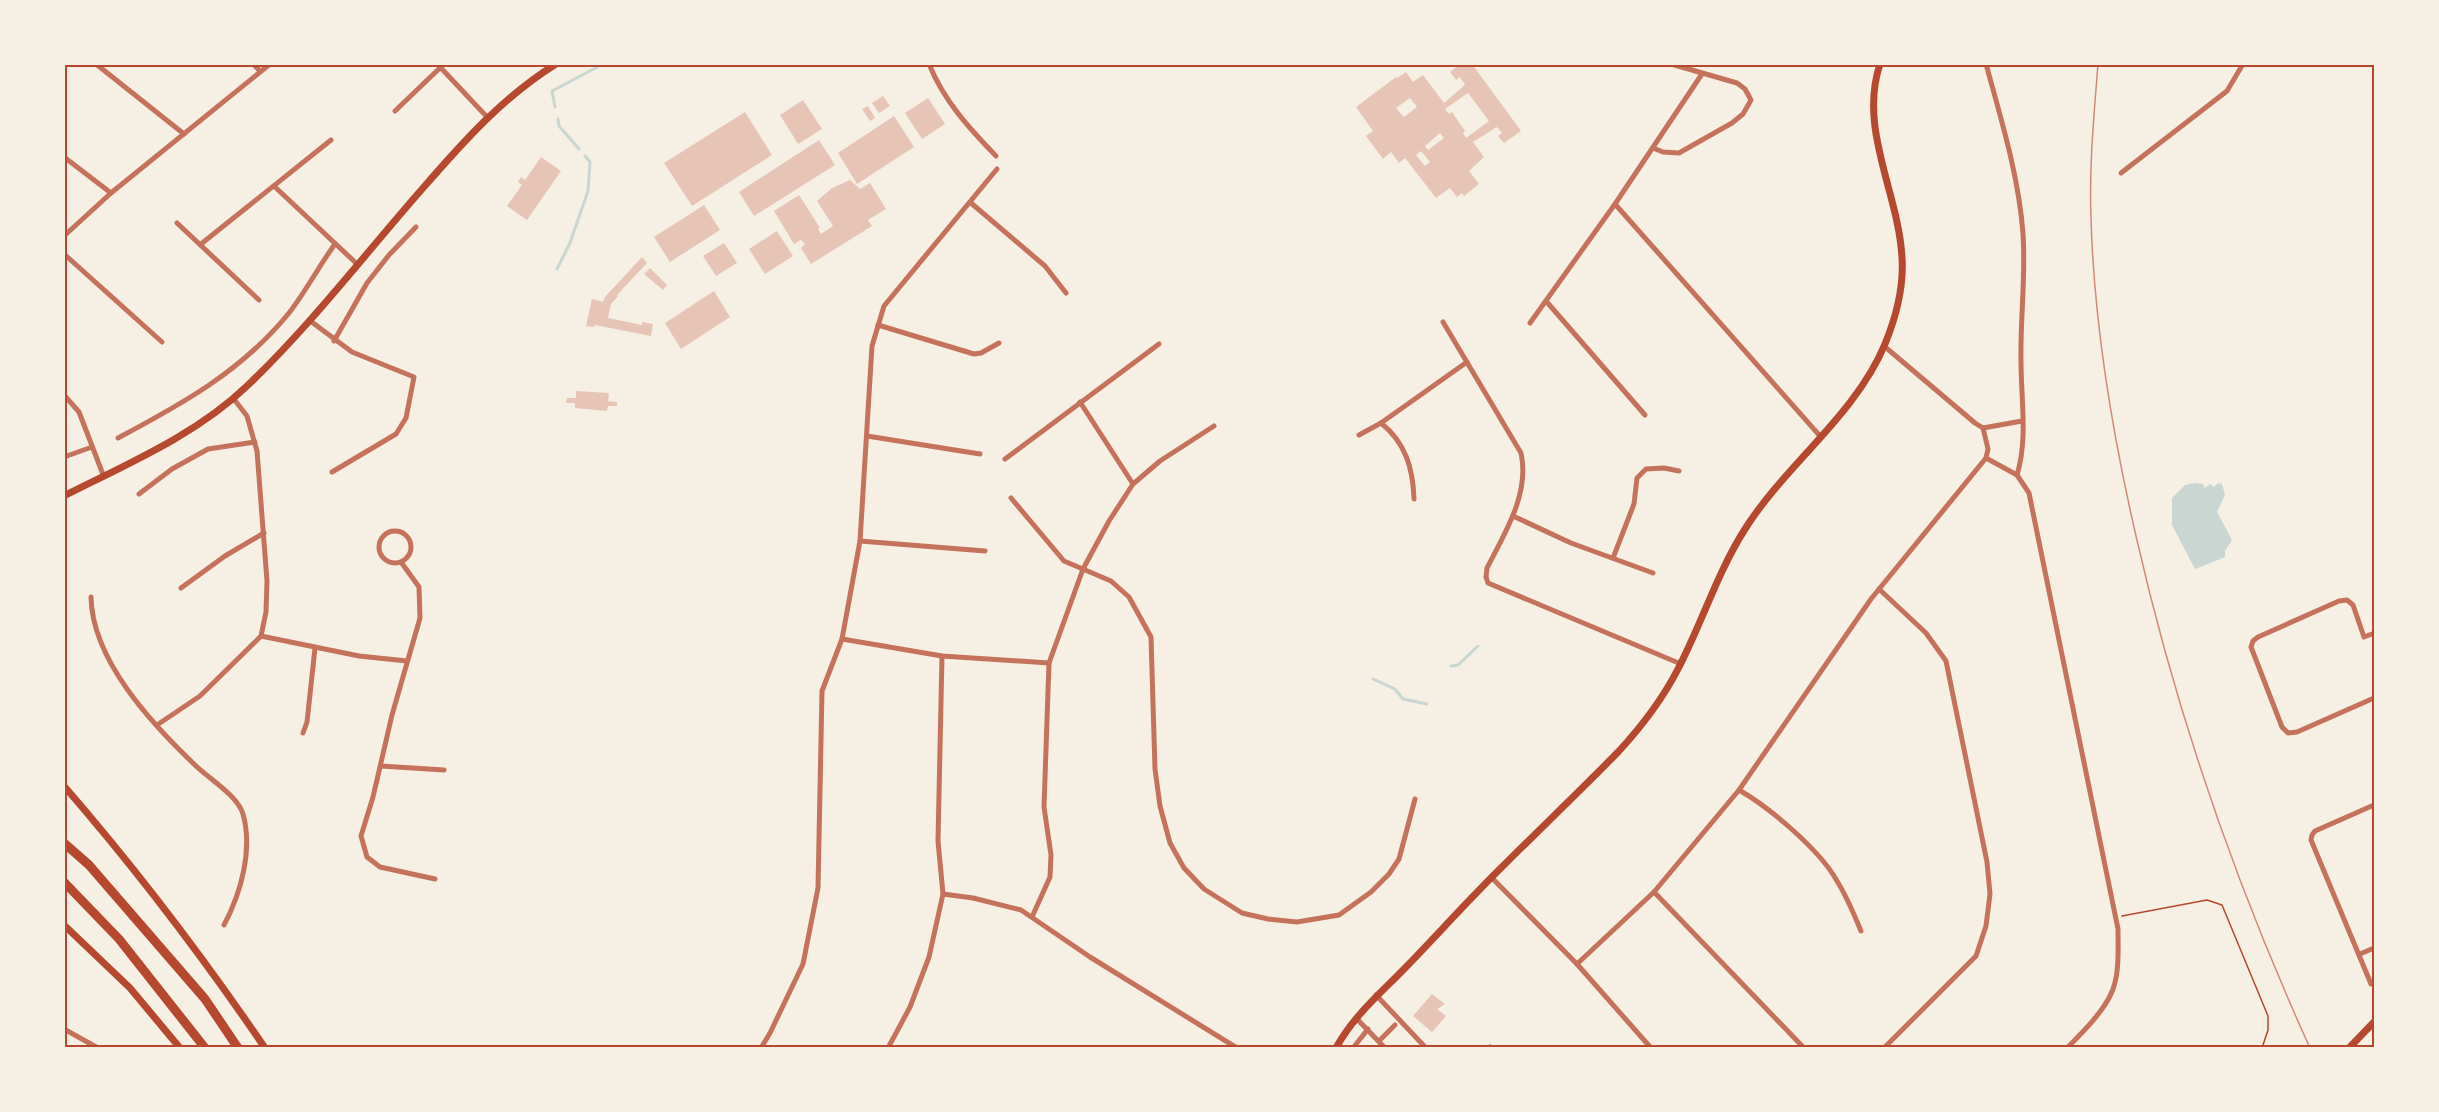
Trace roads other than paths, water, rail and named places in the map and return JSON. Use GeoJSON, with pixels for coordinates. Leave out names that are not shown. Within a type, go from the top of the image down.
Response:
{"type":"FeatureCollection","features":[{"type":"Feature","properties":{"kind":"highway"},"geometry":{"type":"LineString","coordinates":[[64,843],[89,865],[205,999],[238,1047]]}},
{"type":"Feature","properties":{"kind":"highway"},"geometry":{"type":"LineString","coordinates":[[64,882],[119,939],[205,1047]]}},
{"type":"Feature","properties":{"kind":"main road"},"geometry":{"type":"LineString","coordinates":[[64,496],[176,438],[233,398],[309,320],[487,117],[519,89],[556,64]]}},
{"type":"Feature","properties":{"kind":"main road"},"geometry":{"type":"LineString","coordinates":[[1336,1047],[1356,1018],[1376,995],[1620,750],[1658,702],[1681,664],[1725,566],[1743,532],[1863,383],[1884,346],[1899,300],[1902,256],[1881,160],[1875,115],[1874,92],[1880,64]]}},
{"type":"Feature","properties":{"kind":"main road"},"geometry":{"type":"LineString","coordinates":[[64,786],[113,843],[182,931],[266,1047]]}},
{"type":"Feature","properties":{"kind":"main road"},"geometry":{"type":"LineString","coordinates":[[64,925],[130,988],[180,1047]]}},
{"type":"Feature","properties":{"kind":"main road"},"geometry":{"type":"LineString","coordinates":[[2349,1047],[2374,1022]]}},
{"type":"Feature","properties":{"kind":"street"},"geometry":{"type":"LineString","coordinates":[[96,64],[184,134]]}},
{"type":"Feature","properties":{"kind":"street"},"geometry":{"type":"LineString","coordinates":[[253,64],[260,71]]}},
{"type":"Feature","properties":{"kind":"street"},"geometry":{"type":"LineString","coordinates":[[64,236],[111,193],[270,64]]}},
{"type":"Feature","properties":{"kind":"street"},"geometry":{"type":"LineString","coordinates":[[929,64],[937,83],[955,113],[996,156]]}},
{"type":"Feature","properties":{"kind":"street"},"geometry":{"type":"LineString","coordinates":[[1653,148],[1663,152],[1679,153],[1732,123],[1751,100],[1745,89],[1737,83],[1671,64]]}},
{"type":"Feature","properties":{"kind":"street"},"geometry":{"type":"LineString","coordinates":[[1986,64],[2018,196],[2023,234],[2023,455],[2017,475]]}},
{"type":"Feature","properties":{"kind":"street"},"geometry":{"type":"LineString","coordinates":[[2121,172],[2227,92],[2243,64]]}},
{"type":"Feature","properties":{"kind":"street"},"geometry":{"type":"LineString","coordinates":[[395,111],[443,66],[487,117]]}},
{"type":"Feature","properties":{"kind":"street"},"geometry":{"type":"LineString","coordinates":[[1530,323],[1615,204],[1702,74]]}},
{"type":"Feature","properties":{"kind":"street"},"geometry":{"type":"LineString","coordinates":[[201,244],[331,140]]}},
{"type":"Feature","properties":{"kind":"street"},"geometry":{"type":"LineString","coordinates":[[64,157],[111,193]]}},
{"type":"Feature","properties":{"kind":"street"},"geometry":{"type":"LineString","coordinates":[[760,1047],[770,1033],[801,968],[818,888],[822,690],[843,639],[860,541],[872,346],[884,306],[998,169]]}},
{"type":"Feature","properties":{"kind":"street"},"geometry":{"type":"LineString","coordinates":[[274,186],[357,264]]}},
{"type":"Feature","properties":{"kind":"street"},"geometry":{"type":"LineString","coordinates":[[971,203],[1045,266],[1066,293]]}},
{"type":"Feature","properties":{"kind":"street"},"geometry":{"type":"LineString","coordinates":[[1615,204],[1820,436]]}},
{"type":"Feature","properties":{"kind":"street"},"geometry":{"type":"LineString","coordinates":[[177,223],[259,300]]}},
{"type":"Feature","properties":{"kind":"street"},"geometry":{"type":"LineString","coordinates":[[334,341],[367,283],[388,255],[416,227]]}},
{"type":"Feature","properties":{"kind":"street"},"geometry":{"type":"LineString","coordinates":[[118,438],[196,396],[255,348],[290,312],[335,244]]}},
{"type":"Feature","properties":{"kind":"street"},"geometry":{"type":"LineString","coordinates":[[64,254],[162,342]]}},
{"type":"Feature","properties":{"kind":"street"},"geometry":{"type":"LineString","coordinates":[[1546,301],[1646,415]]}},
{"type":"Feature","properties":{"kind":"street"},"geometry":{"type":"LineString","coordinates":[[309,320],[334,341],[352,352],[414,377],[406,418],[396,434],[332,472]]}},
{"type":"Feature","properties":{"kind":"street"},"geometry":{"type":"LineString","coordinates":[[1443,322],[1521,453],[1525,470],[1513,516],[1487,568],[1488,583],[1681,664]]}},
{"type":"Feature","properties":{"kind":"street"},"geometry":{"type":"LineString","coordinates":[[878,326],[974,354],[999,343]]}},
{"type":"Feature","properties":{"kind":"street"},"geometry":{"type":"LineString","coordinates":[[1005,459],[1158,344]]}},
{"type":"Feature","properties":{"kind":"street"},"geometry":{"type":"LineString","coordinates":[[1577,964],[1654,892],[1739,790],[1879,589],[1986,458],[1988,449],[1983,428],[1949,403],[1884,346]]}},
{"type":"Feature","properties":{"kind":"street"},"geometry":{"type":"LineString","coordinates":[[1359,435],[1381,423],[1467,362]]}},
{"type":"Feature","properties":{"kind":"street"},"geometry":{"type":"LineString","coordinates":[[64,395],[79,412],[104,477]]}},
{"type":"Feature","properties":{"kind":"street"},"geometry":{"type":"LineString","coordinates":[[157,724],[200,696],[261,636],[266,612],[267,581],[255,442],[247,416],[233,398]]}},
{"type":"Feature","properties":{"kind":"street"},"geometry":{"type":"LineString","coordinates":[[1080,402],[1133,484]]}},
{"type":"Feature","properties":{"kind":"street"},"geometry":{"type":"LineString","coordinates":[[1983,428],[2022,421]]}},
{"type":"Feature","properties":{"kind":"street"},"geometry":{"type":"LineString","coordinates":[[1381,423],[1403,448],[1413,475],[1414,499]]}},
{"type":"Feature","properties":{"kind":"street"},"geometry":{"type":"LineString","coordinates":[[1032,917],[1050,877],[1051,855],[1044,807],[1050,663],[1083,569],[1109,521],[1133,484],[1160,461],[1214,426]]}},
{"type":"Feature","properties":{"kind":"street"},"geometry":{"type":"LineString","coordinates":[[867,436],[980,454]]}},
{"type":"Feature","properties":{"kind":"street"},"geometry":{"type":"LineString","coordinates":[[138,494],[172,469],[208,449],[255,442]]}},
{"type":"Feature","properties":{"kind":"street"},"geometry":{"type":"LineString","coordinates":[[64,457],[92,447]]}},
{"type":"Feature","properties":{"kind":"street"},"geometry":{"type":"LineString","coordinates":[[1986,458],[2017,475],[2029,493],[2118,929],[2118,958],[2110,996],[2067,1047]]}},
{"type":"Feature","properties":{"kind":"street"},"geometry":{"type":"LineString","coordinates":[[1613,558],[1634,504],[1637,478],[1646,469],[1664,468],[1679,471]]}},
{"type":"Feature","properties":{"kind":"street"},"geometry":{"type":"LineString","coordinates":[[1011,498],[1064,561],[1111,581],[1129,597],[1151,637],[1155,769],[1160,806],[1170,843],[1184,868],[1204,889],[1242,914],[1297,921],[1340,915],[1371,892],[1389,874],[1398,859],[1415,799]]}},
{"type":"Feature","properties":{"kind":"street"},"geometry":{"type":"LineString","coordinates":[[1513,516],[1571,543],[1653,573]]}},
{"type":"Feature","properties":{"kind":"street"},"geometry":{"type":"LineString","coordinates":[[389,532],[400,532],[409,541],[410,551],[401,562],[390,562],[380,554],[380,541],[389,532]]}},
{"type":"Feature","properties":{"kind":"street"},"geometry":{"type":"LineString","coordinates":[[181,588],[234,550],[264,533]]}},
{"type":"Feature","properties":{"kind":"street"},"geometry":{"type":"LineString","coordinates":[[860,541],[985,551]]}},
{"type":"Feature","properties":{"kind":"street"},"geometry":{"type":"LineString","coordinates":[[401,562],[419,587],[420,618],[360,836],[367,857],[380,867],[435,879]]}},
{"type":"Feature","properties":{"kind":"street"},"geometry":{"type":"LineString","coordinates":[[1879,589],[1926,633],[1946,661],[1987,862],[1990,894],[1986,926],[1976,956],[1884,1047]]}},
{"type":"Feature","properties":{"kind":"street"},"geometry":{"type":"LineString","coordinates":[[91,597],[92,614],[102,649],[124,684],[157,724],[196,766],[223,788],[242,812],[246,835],[242,878],[236,902],[224,925]]}},
{"type":"Feature","properties":{"kind":"street"},"geometry":{"type":"LineString","coordinates":[[2372,634],[2364,637],[2353,604],[2347,600],[2339,601],[2258,637],[2253,641],[2251,647],[2282,727],[2288,733],[2297,732],[2374,698]]}},
{"type":"Feature","properties":{"kind":"street"},"geometry":{"type":"LineString","coordinates":[[261,636],[315,648],[407,661]]}},
{"type":"Feature","properties":{"kind":"street"},"geometry":{"type":"LineString","coordinates":[[843,639],[942,656],[1050,663]]}},
{"type":"Feature","properties":{"kind":"street"},"geometry":{"type":"LineString","coordinates":[[303,733],[307,722],[315,648]]}},
{"type":"Feature","properties":{"kind":"street"},"geometry":{"type":"LineString","coordinates":[[888,1047],[910,1007],[929,957],[943,894],[938,841],[942,656]]}},
{"type":"Feature","properties":{"kind":"street"},"geometry":{"type":"LineString","coordinates":[[381,766],[444,770]]}},
{"type":"Feature","properties":{"kind":"street"},"geometry":{"type":"LineString","coordinates":[[1739,790],[1759,802],[1822,860],[1837,880],[1862,931]]}},
{"type":"Feature","properties":{"kind":"street"},"geometry":{"type":"LineString","coordinates":[[2371,984],[2311,840],[2315,831],[2374,805]]}},
{"type":"Feature","properties":{"kind":"street"},"geometry":{"type":"LineString","coordinates":[[1491,877],[1577,964],[1651,1047]]}},
{"type":"Feature","properties":{"kind":"street"},"geometry":{"type":"LineString","coordinates":[[1654,892],[1804,1047]]}},
{"type":"Feature","properties":{"kind":"street"},"geometry":{"type":"LineString","coordinates":[[943,894],[1021,910],[1090,957],[1237,1047]]}},
{"type":"Feature","properties":{"kind":"street"},"geometry":{"type":"LineString","coordinates":[[2360,954],[2374,948]]}},
{"type":"Feature","properties":{"kind":"street"},"geometry":{"type":"LineString","coordinates":[[1376,995],[1426,1047]]}},
{"type":"Feature","properties":{"kind":"street"},"geometry":{"type":"LineString","coordinates":[[1356,1018],[1384,1047]]}},
{"type":"Feature","properties":{"kind":"street"},"geometry":{"type":"LineString","coordinates":[[1379,1041],[1395,1025]]}},
{"type":"Feature","properties":{"kind":"street"},"geometry":{"type":"LineString","coordinates":[[64,1029],[98,1047]]}},
{"type":"Feature","properties":{"kind":"street"},"geometry":{"type":"LineString","coordinates":[[1353,1047],[1368,1029]]}},
{"type":"Feature","properties":{"kind":"waterway"},"geometry":{"type":"LineString","coordinates":[[555,107],[552,91],[603,64]]}},
{"type":"Feature","properties":{"kind":"waterway"},"geometry":{"type":"LineString","coordinates":[[558,119],[559,126],[579,149]]}},
{"type":"Feature","properties":{"kind":"waterway"},"geometry":{"type":"LineString","coordinates":[[557,269],[570,243],[588,191],[590,162],[585,156]]}},
{"type":"Feature","properties":{"kind":"waterway"},"geometry":{"type":"LineString","coordinates":[[1451,666],[1458,665],[1478,646]]}},
{"type":"Feature","properties":{"kind":"waterway"},"geometry":{"type":"LineString","coordinates":[[1373,679],[1395,689],[1403,699],[1427,704]]}},
{"type":"Feature","properties":{"kind":"tram line"},"geometry":{"type":"LineString","coordinates":[[2098,64],[2091,179],[2093,258],[2100,338],[2127,497],[2170,667],[2210,796],[2257,923],[2310,1048]]}}]}
